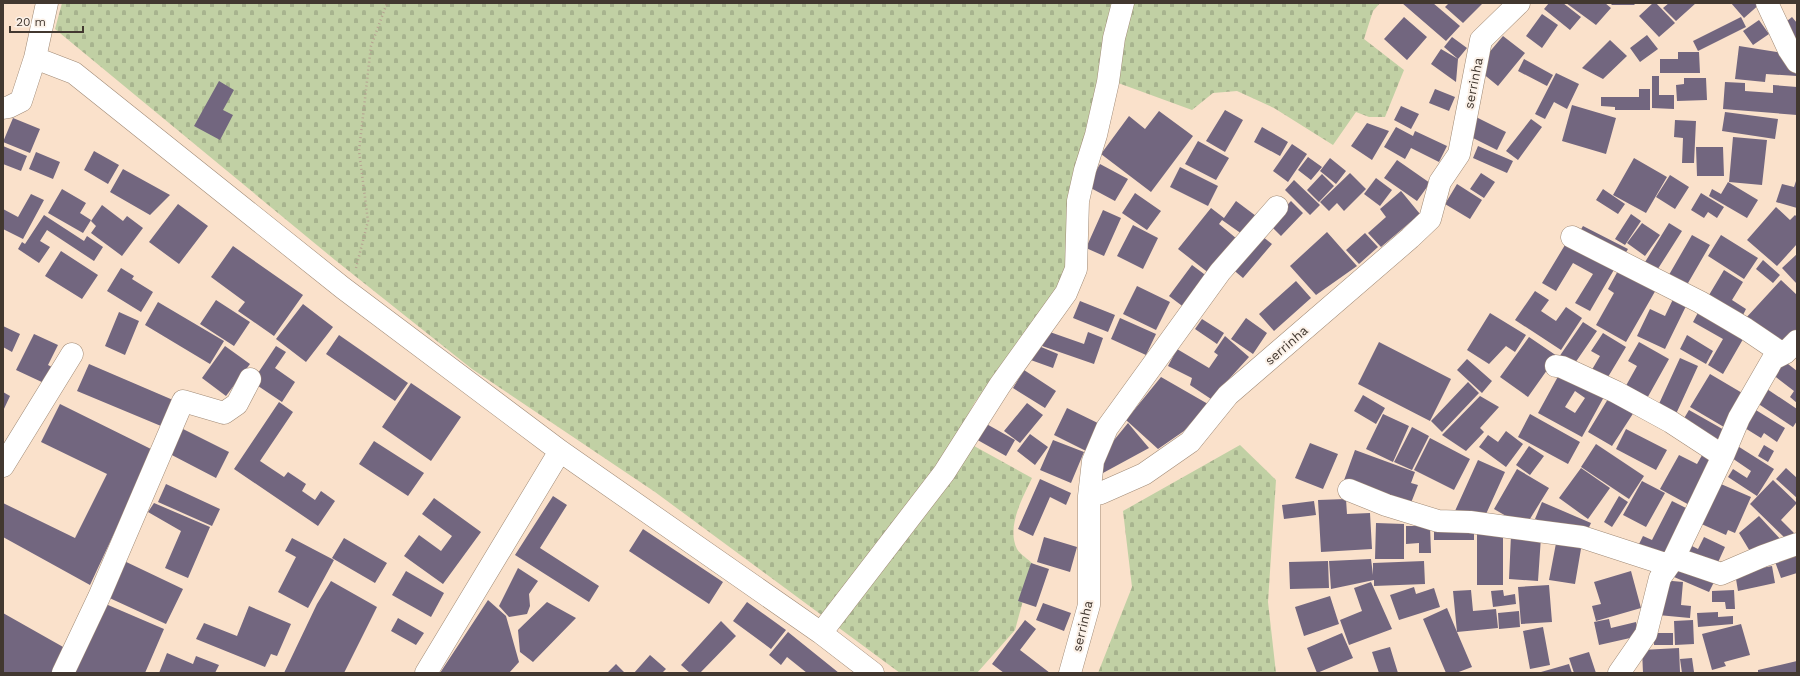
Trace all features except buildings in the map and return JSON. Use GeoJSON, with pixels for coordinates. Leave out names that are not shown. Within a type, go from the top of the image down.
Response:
{"type":"FeatureCollection","features":[{"type":"Feature","properties":{"kind":"street"},"geometry":{"type":"LineString","coordinates":[[3,108],[9,107],[21,101],[35,58],[47,3]]}},
{"type":"Feature","properties":{"kind":"street"},"geometry":{"type":"LineString","coordinates":[[821,633],[944,473],[1000,385],[1066,293],[1076,269],[1078,201],[1084,170],[1096,135],[1108,82],[1114,38],[1123,3]]}},
{"type":"Feature","properties":{"kind":"street","name":"serrinha"},"geometry":{"type":"LineString","coordinates":[[1070,673],[1089,605],[1089,496],[1101,493],[1144,474],[1190,442],[1228,395],[1430,220],[1440,182],[1459,154],[1481,40],[1519,3]]}},
{"type":"Feature","properties":{"kind":"street"},"geometry":{"type":"LineString","coordinates":[[1768,4],[1794,53]]}},
{"type":"Feature","properties":{"kind":"street"},"geometry":{"type":"LineString","coordinates":[[35,58],[74,73],[343,288],[560,452],[821,633],[873,673]]}},
{"type":"Feature","properties":{"kind":"street"},"geometry":{"type":"LineString","coordinates":[[1089,496],[1093,461],[1107,428],[1220,272],[1277,207]]}},
{"type":"Feature","properties":{"kind":"street"},"geometry":{"type":"LineString","coordinates":[[1572,237],[1700,302],[1746,329],[1777,350],[1791,347]]}},
{"type":"Feature","properties":{"kind":"street"},"geometry":{"type":"LineString","coordinates":[[1619,673],[1646,634],[1660,578],[1671,561],[1723,456],[1739,418],[1773,359],[1791,347]]}},
{"type":"Feature","properties":{"kind":"street"},"geometry":{"type":"LineString","coordinates":[[3,466],[72,354]]}},
{"type":"Feature","properties":{"kind":"street"},"geometry":{"type":"LineString","coordinates":[[1556,366],[1616,392],[1671,422],[1723,456]]}},
{"type":"Feature","properties":{"kind":"street"},"geometry":{"type":"LineString","coordinates":[[63,673],[99,597],[183,401],[224,413],[237,404],[250,379]]}},
{"type":"Feature","properties":{"kind":"street"},"geometry":{"type":"LineString","coordinates":[[426,673],[560,452]]}},
{"type":"Feature","properties":{"kind":"street"},"geometry":{"type":"LineString","coordinates":[[1349,490],[1386,505],[1438,521],[1470,522],[1582,537],[1721,574],[1763,556],[1797,544]]}},
{"type":"Feature","properties":{"kind":"path"},"geometry":{"type":"LineString","coordinates":[[343,288],[354,275],[368,222],[359,151],[371,46],[387,3]]}},
{"type":"Feature","properties":{"kind":"green space"},"geometry":{"type":"Polygon","coordinates":[[[62,3],[1380,3],[1373,11],[1364,39],[1404,70],[1385,117],[1369,117],[1356,112],[1333,145],[1274,108],[1237,91],[1213,93],[1192,110],[1099,76],[1064,284],[975,402],[956,436],[1032,478],[1020,503],[1013,531],[1017,549],[1033,564],[1015,630],[977,673],[900,673],[655,492],[472,369],[335,260],[55,29],[62,3]]]}},
{"type":"Feature","properties":{"kind":"green space"},"geometry":{"type":"Polygon","coordinates":[[[1240,445],[1276,480],[1268,602],[1276,673],[1098,673],[1132,587],[1123,511],[1240,445]]]}}]}
